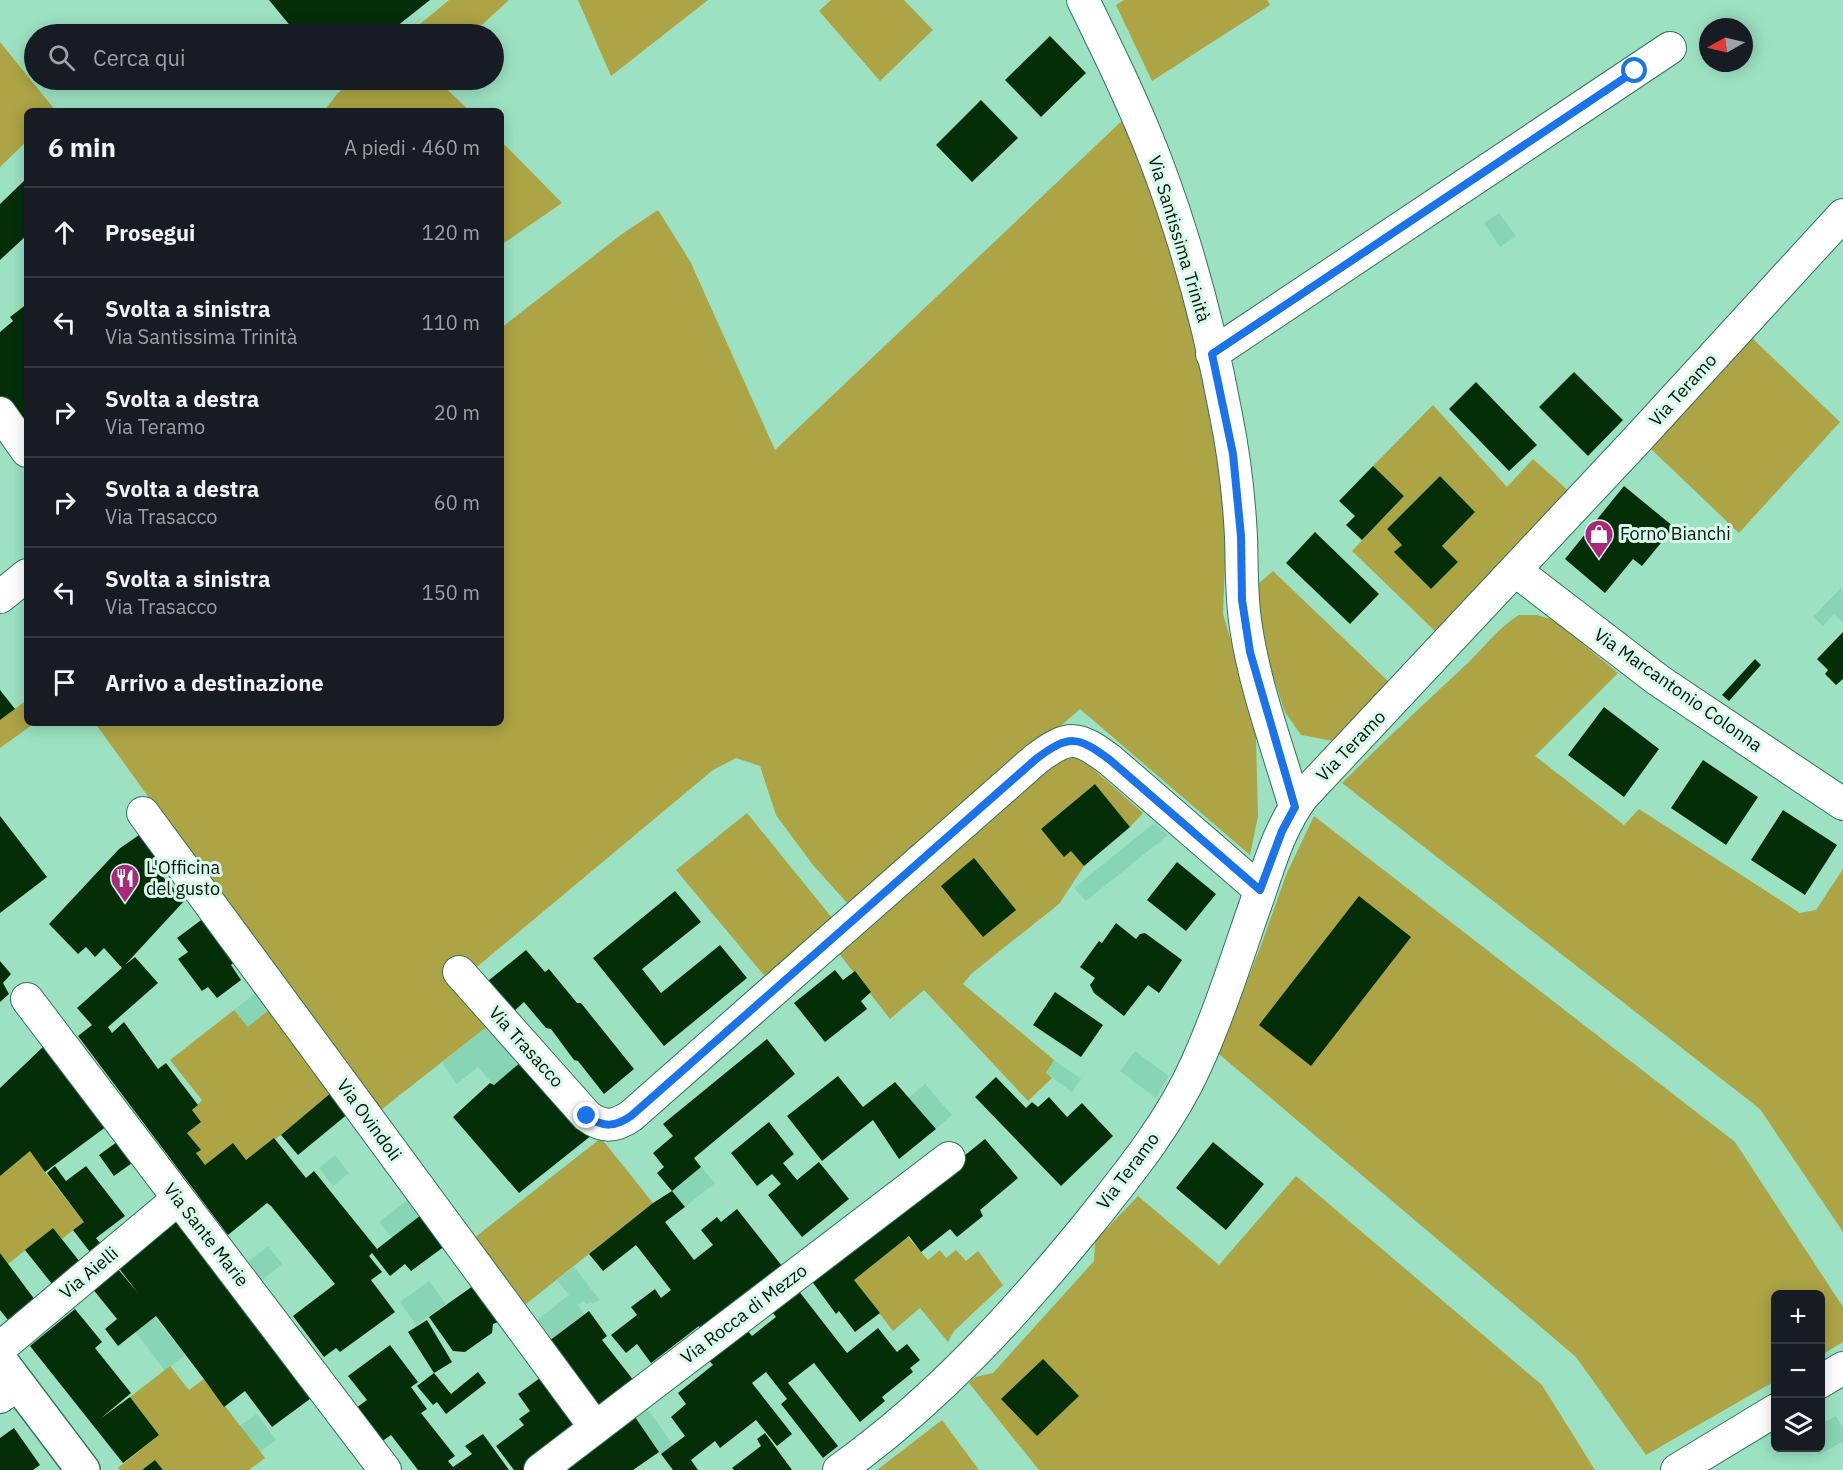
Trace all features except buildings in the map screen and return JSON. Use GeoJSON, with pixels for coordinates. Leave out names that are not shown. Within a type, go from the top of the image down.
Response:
{"type":"FeatureCollection","features":[{"type":"Feature","properties":{"kind":"main road"},"geometry":{"type":"LineString","coordinates":[[6,1380],[83,1470]]}},
{"type":"Feature","properties":{"kind":"street","name":"Via Santissima Trinità"},"geometry":{"type":"LineString","coordinates":[[1083,0],[1156,160],[1189,260],[1226,413],[1234,465],[1241,536],[1242,600],[1250,652],[1295,807]]}},
{"type":"Feature","properties":{"kind":"street"},"geometry":{"type":"LineString","coordinates":[[1212,354],[1670,48]]}},
{"type":"Feature","properties":{"kind":"street","name":"Via Teramo"},"geometry":{"type":"LineString","coordinates":[[839,1470],[903,1420],[994,1334],[1117,1189],[1151,1142],[1196,1066],[1213,1025],[1282,831],[1295,807],[1516,571],[1843,215]]}},
{"type":"Feature","properties":{"kind":"street"},"geometry":{"type":"LineString","coordinates":[[0,413],[24,447]]}},
{"type":"Feature","properties":{"kind":"street","name":"Via Marcantonio Colonna"},"geometry":{"type":"LineString","coordinates":[[1516,571],[1658,680],[1843,804]]}},
{"type":"Feature","properties":{"kind":"street"},"geometry":{"type":"LineString","coordinates":[[0,597],[24,577]]}},
{"type":"Feature","properties":{"kind":"street","name":"Via Trasacco"},"geometry":{"type":"LineString","coordinates":[[459,972],[587,1116],[602,1125],[615,1125],[631,1116],[1054,745],[1073,741],[1091,746],[1260,890]]}},
{"type":"Feature","properties":{"kind":"street","name":"Via Ovindoli"},"geometry":{"type":"LineString","coordinates":[[143,813],[595,1428]]}},
{"type":"Feature","properties":{"kind":"street","name":"Via Sante Marie"},"geometry":{"type":"LineString","coordinates":[[27,999],[385,1470]]}},
{"type":"Feature","properties":{"kind":"street","name":"Via Rocca di Mezzo"},"geometry":{"type":"LineString","coordinates":[[540,1470],[949,1158]]}},
{"type":"Feature","properties":{"kind":"street","name":"Via Aielli"},"geometry":{"type":"LineString","coordinates":[[0,1348],[178,1199]]}},
{"type":"Feature","properties":{"kind":"street"},"geometry":{"type":"LineString","coordinates":[[1825,1379],[1843,1368]]}},
{"type":"Feature","properties":{"kind":"street"},"geometry":{"type":"LineString","coordinates":[[1677,1470],[1771,1413]]}},
{"type":"Feature","properties":{"kind":"shaded area"},"geometry":{"type":"Polygon","coordinates":[[[449,0],[509,0],[483,24],[420,24],[449,0]]]}},
{"type":"Feature","properties":{"kind":"shaded area"},"geometry":{"type":"Polygon","coordinates":[[[578,0],[708,0],[611,76],[578,0]]]}},
{"type":"Feature","properties":{"kind":"shaded area"},"geometry":{"type":"Polygon","coordinates":[[[831,0],[904,0],[933,30],[880,81],[819,11],[831,0]]]}},
{"type":"Feature","properties":{"kind":"shaded area"},"geometry":{"type":"Polygon","coordinates":[[[1124,0],[1267,0],[1270,5],[1152,81],[1116,5],[1124,0]]]}},
{"type":"Feature","properties":{"kind":"shaded area"},"geometry":{"type":"Polygon","coordinates":[[[0,42],[24,72],[24,90],[39,90],[54,108],[24,108],[24,144],[0,167],[0,42]]]}},
{"type":"Feature","properties":{"kind":"shaded area"},"geometry":{"type":"Polygon","coordinates":[[[342,90],[448,90],[467,108],[326,108],[342,90]]]}},
{"type":"Feature","properties":{"kind":"shaded area"},"geometry":{"type":"Polygon","coordinates":[[[1128,115],[1186,297],[1216,429],[1226,538],[1223,614],[1251,708],[1256,739],[1258,816],[1250,855],[1080,709],[859,903],[849,905],[813,865],[776,815],[760,766],[736,758],[713,770],[472,971],[457,957],[442,973],[489,1025],[377,1113],[97,726],[504,726],[504,326],[622,234],[658,210],[690,261],[775,450],[1128,115]]]}},
{"type":"Feature","properties":{"kind":"shaded area"},"geometry":{"type":"Polygon","coordinates":[[[504,144],[562,203],[504,243],[504,144]]]}},
{"type":"Feature","properties":{"kind":"shaded area"},"geometry":{"type":"Polygon","coordinates":[[[1499,213],[1516,236],[1500,247],[1484,223],[1499,213]]]}},
{"type":"Feature","properties":{"kind":"shaded area"},"geometry":{"type":"Polygon","coordinates":[[[1752,338],[1840,422],[1739,533],[1650,448],[1752,338]]]}},
{"type":"Feature","properties":{"kind":"shaded area"},"geometry":{"type":"Polygon","coordinates":[[[1433,405],[1507,487],[1533,459],[1572,494],[1436,632],[1352,551],[1404,496],[1373,466],[1433,405]],[[1440,476],[1387,529],[1402,545],[1395,552],[1431,589],[1458,562],[1442,546],[1475,512],[1440,476]]]}},
{"type":"Feature","properties":{"kind":"shaded area"},"geometry":{"type":"Polygon","coordinates":[[[1273,571],[1388,681],[1333,741],[1301,735],[1285,712],[1268,661],[1255,605],[1257,585],[1273,571]]]}},
{"type":"Feature","properties":{"kind":"shaded area"},"geometry":{"type":"Polygon","coordinates":[[[1842,587],[1843,619],[1841,621],[1834,614],[1823,626],[1813,617],[1842,587]]]}},
{"type":"Feature","properties":{"kind":"shaded area"},"geometry":{"type":"Polygon","coordinates":[[[1519,615],[1537,615],[1554,620],[1618,673],[1535,756],[1624,825],[1639,809],[1800,913],[1816,910],[1843,869],[1843,1232],[1760,1109],[1342,783],[1499,631],[1519,615]]]}},
{"type":"Feature","properties":{"kind":"shaded area"},"geometry":{"type":"Polygon","coordinates":[[[24,702],[24,726],[31,726],[0,748],[0,720],[24,702]]]}},
{"type":"Feature","properties":{"kind":"shaded area"},"geometry":{"type":"Polygon","coordinates":[[[1072,750],[1143,813],[1130,827],[1095,784],[1041,829],[1064,856],[1071,851],[1084,866],[1059,904],[971,974],[963,984],[1054,1060],[1046,1073],[1052,1078],[1028,1101],[924,990],[890,1019],[837,951],[1072,750]]]}},
{"type":"Feature","properties":{"kind":"shaded area"},"geometry":{"type":"Polygon","coordinates":[[[747,813],[833,919],[768,980],[676,870],[747,813]]]}},
{"type":"Feature","properties":{"kind":"shaded area"},"geometry":{"type":"Polygon","coordinates":[[[1314,816],[1735,1142],[1843,1307],[1843,1342],[1825,1353],[1825,1290],[1771,1290],[1771,1383],[1646,1455],[1576,1357],[1219,1054],[1286,875],[1314,816]]]}},
{"type":"Feature","properties":{"kind":"shaded area"},"geometry":{"type":"Polygon","coordinates":[[[1154,823],[1168,835],[1086,901],[1074,888],[1154,823]]]}},
{"type":"Feature","properties":{"kind":"shaded area"},"geometry":{"type":"Polygon","coordinates":[[[257,992],[270,1009],[248,1027],[234,1010],[257,992]]]}},
{"type":"Feature","properties":{"kind":"shaded area"},"geometry":{"type":"Polygon","coordinates":[[[270,1009],[332,1092],[281,1135],[246,1160],[233,1144],[205,1165],[196,1154],[200,1149],[187,1133],[201,1122],[192,1111],[202,1100],[170,1060],[234,1010],[248,1027],[270,1009]]]}},
{"type":"Feature","properties":{"kind":"shaded area"},"geometry":{"type":"Polygon","coordinates":[[[489,1025],[522,1061],[494,1085],[478,1067],[457,1084],[442,1063],[489,1025]]]}},
{"type":"Feature","properties":{"kind":"shaded area"},"geometry":{"type":"Polygon","coordinates":[[[1135,1051],[1169,1076],[1156,1098],[1120,1071],[1135,1051]]]}},
{"type":"Feature","properties":{"kind":"shaded area"},"geometry":{"type":"Polygon","coordinates":[[[1054,1060],[1081,1079],[1072,1092],[1046,1073],[1054,1060]]]}},
{"type":"Feature","properties":{"kind":"shaded area"},"geometry":{"type":"Polygon","coordinates":[[[925,1084],[952,1115],[936,1129],[908,1098],[925,1084]]]}},
{"type":"Feature","properties":{"kind":"shaded area"},"geometry":{"type":"Polygon","coordinates":[[[601,1138],[653,1203],[521,1308],[469,1242],[601,1138]]]}},
{"type":"Feature","properties":{"kind":"shaded area"},"geometry":{"type":"Polygon","coordinates":[[[32,1149],[45,1172],[84,1222],[62,1239],[53,1228],[8,1264],[0,1253],[0,1176],[32,1149]]]}},
{"type":"Feature","properties":{"kind":"shaded area"},"geometry":{"type":"Polygon","coordinates":[[[335,1155],[349,1173],[333,1186],[319,1168],[335,1155]]]}},
{"type":"Feature","properties":{"kind":"shaded area"},"geometry":{"type":"Polygon","coordinates":[[[701,1167],[715,1183],[685,1207],[672,1191],[701,1167]]]}},
{"type":"Feature","properties":{"kind":"shaded area"},"geometry":{"type":"Polygon","coordinates":[[[1296,1176],[1542,1385],[1595,1470],[1039,1470],[969,1383],[975,1377],[993,1373],[1094,1261],[1095,1241],[1138,1196],[1219,1265],[1296,1176]]]}},
{"type":"Feature","properties":{"kind":"shaded area"},"geometry":{"type":"Polygon","coordinates":[[[410,1198],[422,1215],[392,1238],[379,1222],[410,1198]]]}},
{"type":"Feature","properties":{"kind":"shaded area"},"geometry":{"type":"Polygon","coordinates":[[[908,1237],[928,1260],[940,1250],[946,1258],[956,1250],[966,1261],[978,1251],[1003,1285],[954,1331],[948,1342],[920,1308],[893,1331],[854,1280],[908,1237]]]}},
{"type":"Feature","properties":{"kind":"shaded area"},"geometry":{"type":"Polygon","coordinates":[[[268,1246],[282,1264],[261,1281],[247,1263],[268,1246]]]}},
{"type":"Feature","properties":{"kind":"shaded area"},"geometry":{"type":"Polygon","coordinates":[[[574,1267],[600,1300],[593,1304],[583,1301],[578,1305],[584,1314],[549,1341],[535,1322],[569,1295],[557,1280],[574,1267]]]}},
{"type":"Feature","properties":{"kind":"shaded area"},"geometry":{"type":"Polygon","coordinates":[[[429,1281],[446,1304],[416,1325],[400,1302],[429,1281]]]}},
{"type":"Feature","properties":{"kind":"shaded area"},"geometry":{"type":"Polygon","coordinates":[[[155,1317],[185,1355],[165,1371],[135,1331],[155,1317]]]}},
{"type":"Feature","properties":{"kind":"shaded area"},"geometry":{"type":"Polygon","coordinates":[[[170,1366],[189,1390],[204,1379],[265,1458],[249,1470],[163,1470],[155,1460],[142,1470],[120,1470],[118,1468],[159,1435],[130,1397],[170,1366]]]}},
{"type":"Feature","properties":{"kind":"shaded area"},"geometry":{"type":"Polygon","coordinates":[[[647,1408],[673,1445],[661,1454],[635,1417],[647,1408]]]}},
{"type":"Feature","properties":{"kind":"shaded area"},"geometry":{"type":"Polygon","coordinates":[[[257,1414],[276,1440],[258,1453],[239,1426],[257,1414]]]}},
{"type":"Feature","properties":{"kind":"shaded area"},"geometry":{"type":"Polygon","coordinates":[[[1836,1416],[1843,1428],[1843,1441],[1825,1452],[1825,1422],[1836,1416]]]}},
{"type":"Feature","properties":{"kind":"shaded area"},"geometry":{"type":"Polygon","coordinates":[[[942,1420],[979,1470],[877,1470],[942,1420]]]}},
{"type":"Feature","properties":{"kind":"place","name":"Forno Bianchi"},"geometry":{"type":"Point","coordinates":[1599,560]}},
{"type":"Feature","properties":{"kind":"place","name":"L'Officina del gusto"},"geometry":{"type":"Point","coordinates":[125,904]}},
{"type":"Feature","properties":{"kind":"route"},"geometry":{"type":"LineString","coordinates":[[587,1116],[608,1126],[623,1122],[631,1116],[1054,745],[1073,741],[1091,746],[1260,890],[1282,831],[1295,807],[1250,652],[1242,600],[1241,536],[1233,454],[1212,354],[1635,71]]}}]}
